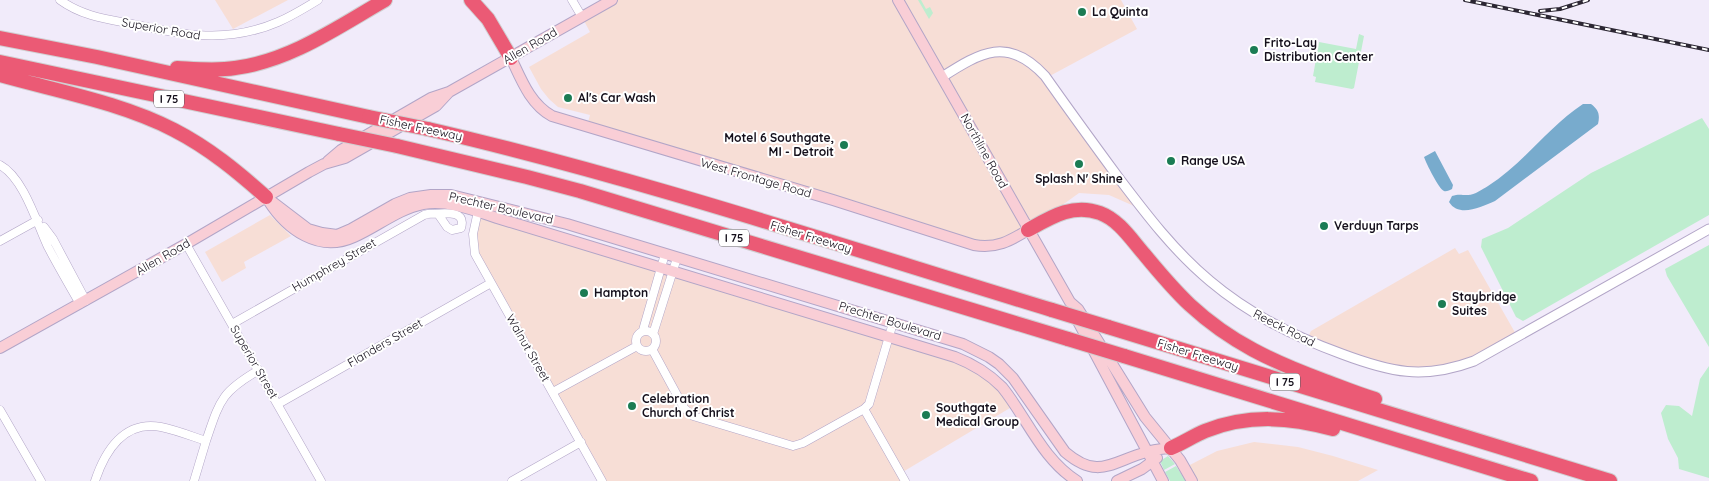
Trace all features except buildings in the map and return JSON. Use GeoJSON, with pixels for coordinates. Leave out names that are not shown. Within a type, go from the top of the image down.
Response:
{"type":"FeatureCollection","features":[{"type":"Feature","properties":{"kind":"highway"},"geometry":{"type":"LineString","coordinates":[[97,57],[136,60],[176,68],[203,70],[235,68],[271,60],[290,53],[386,0]]}},
{"type":"Feature","properties":{"kind":"highway"},"geometry":{"type":"LineString","coordinates":[[471,0],[488,19],[511,58]]}},
{"type":"Feature","properties":{"kind":"highway","name":"Fisher Freeway"},"geometry":{"type":"LineString","coordinates":[[0,38],[97,57],[535,154],[610,175],[1610,481]]}},
{"type":"Feature","properties":{"kind":"highway","name":"Fisher Freeway"},"geometry":{"type":"LineString","coordinates":[[0,62],[398,146],[580,191],[1531,481]]}},
{"type":"Feature","properties":{"kind":"highway"},"geometry":{"type":"LineString","coordinates":[[0,75],[113,106],[159,123],[195,141],[226,162],[266,198]]}},
{"type":"Feature","properties":{"kind":"highway"},"geometry":{"type":"LineString","coordinates":[[1028,230],[1070,210],[1087,210],[1104,214],[1120,226],[1188,304],[1204,318],[1240,343],[1294,370],[1363,396],[1436,420],[1463,436]]}},
{"type":"Feature","properties":{"kind":"highway"},"geometry":{"type":"LineString","coordinates":[[1171,448],[1222,424],[1270,418],[1306,422],[1406,450],[1454,457]]}},
{"type":"Feature","properties":{"kind":"main road","name":"Allen Road"},"geometry":{"type":"LineString","coordinates":[[0,348],[324,164],[346,158],[420,116],[436,106],[449,92],[612,0]]}},
{"type":"Feature","properties":{"kind":"main road","name":"Northline Road"},"geometry":{"type":"LineString","coordinates":[[898,0],[1070,302],[1078,309],[1145,417],[1171,448],[1192,481]]}},
{"type":"Feature","properties":{"kind":"main road","name":"West Frontage Road"},"geometry":{"type":"LineString","coordinates":[[511,58],[533,100],[552,116],[974,245],[991,246],[1003,244],[1028,230]]}},
{"type":"Feature","properties":{"kind":"main road","name":"Prechter Boulevard"},"geometry":{"type":"LineString","coordinates":[[266,198],[308,229],[337,235],[395,204],[410,198],[431,195],[451,195],[567,224],[848,308],[963,344],[981,352],[999,364],[1013,378],[1065,452],[1072,460],[1084,467],[1109,469],[1148,451],[1171,448]]}},
{"type":"Feature","properties":{"kind":"main road","name":"Prechter Boulevard"},"geometry":{"type":"LineString","coordinates":[[266,198],[276,213],[300,235],[326,243],[353,238],[399,212],[423,204],[441,203],[458,205],[955,357],[974,365],[993,378],[1002,387],[1054,462],[1066,475],[1076,481]]}},
{"type":"Feature","properties":{"kind":"main road"},"geometry":{"type":"LineString","coordinates":[[562,238],[567,224]]}},
{"type":"Feature","properties":{"kind":"main road"},"geometry":{"type":"LineString","coordinates":[[598,249],[597,239],[603,235]]}},
{"type":"Feature","properties":{"kind":"main road"},"geometry":{"type":"LineString","coordinates":[[633,259],[638,255],[640,246]]}},
{"type":"Feature","properties":{"kind":"main road"},"geometry":{"type":"LineString","coordinates":[[772,302],[769,293],[777,287]]}},
{"type":"Feature","properties":{"kind":"main road","name":"Northline Road"},"geometry":{"type":"LineString","coordinates":[[1070,302],[1071,310],[1163,481]]}},
{"type":"Feature","properties":{"kind":"main road"},"geometry":{"type":"LineString","coordinates":[[806,312],[816,310],[848,318],[851,315],[848,308]]}},
{"type":"Feature","properties":{"kind":"main road"},"geometry":{"type":"LineString","coordinates":[[974,365],[982,360],[981,352]]}},
{"type":"Feature","properties":{"kind":"main road"},"geometry":{"type":"LineString","coordinates":[[1037,438],[1040,429],[1048,429]]}},
{"type":"Feature","properties":{"kind":"main road"},"geometry":{"type":"LineString","coordinates":[[1117,481],[1142,469],[1171,448]]}},
{"type":"Feature","properties":{"kind":"street","name":"Superior Road"},"geometry":{"type":"LineString","coordinates":[[60,0],[73,8],[96,17],[182,34],[212,37],[242,34],[265,27],[288,17],[318,0]]}},
{"type":"Feature","properties":{"kind":"street"},"geometry":{"type":"LineString","coordinates":[[572,0],[582,17]]}},
{"type":"Feature","properties":{"kind":"street","name":"Reeck Road"},"geometry":{"type":"LineString","coordinates":[[942,77],[972,58],[988,53],[1008,53],[1028,60],[1044,76],[1157,227],[1182,256],[1210,282],[1246,308],[1281,327],[1329,349],[1390,370],[1436,371],[1474,361],[1709,229]]}},
{"type":"Feature","properties":{"kind":"street"},"geometry":{"type":"LineString","coordinates":[[0,165],[12,175],[38,220],[53,239],[83,302]]}},
{"type":"Feature","properties":{"kind":"street","name":"Walnut Street"},"geometry":{"type":"LineString","coordinates":[[478,211],[473,234],[474,249],[491,283],[554,392],[602,481]]}},
{"type":"Feature","properties":{"kind":"street","name":"Humphrey Street"},"geometry":{"type":"LineString","coordinates":[[232,324],[424,215],[438,214]]}},
{"type":"Feature","properties":{"kind":"street"},"geometry":{"type":"LineString","coordinates":[[0,241],[38,220]]}},
{"type":"Feature","properties":{"kind":"street","name":"Superior Street"},"geometry":{"type":"LineString","coordinates":[[186,244],[321,481]]}},
{"type":"Feature","properties":{"kind":"street"},"geometry":{"type":"LineString","coordinates":[[652,349],[642,350],[637,346],[636,336],[643,330],[665,254]]}},
{"type":"Feature","properties":{"kind":"street"},"geometry":{"type":"LineString","coordinates":[[652,349],[655,343],[653,334],[677,258]]}},
{"type":"Feature","properties":{"kind":"street","name":"Flanders Street"},"geometry":{"type":"LineString","coordinates":[[278,404],[491,283]]}},
{"type":"Feature","properties":{"kind":"street"},"geometry":{"type":"LineString","coordinates":[[652,349],[684,408],[692,416],[793,446],[804,443],[864,409],[872,398],[893,323]]}},
{"type":"Feature","properties":{"kind":"street"},"geometry":{"type":"LineString","coordinates":[[643,330],[653,334]]}},
{"type":"Feature","properties":{"kind":"street"},"geometry":{"type":"LineString","coordinates":[[554,392],[637,346]]}},
{"type":"Feature","properties":{"kind":"street"},"geometry":{"type":"LineString","coordinates":[[197,479],[206,441],[218,406],[235,385],[259,370]]}},
{"type":"Feature","properties":{"kind":"street"},"geometry":{"type":"LineString","coordinates":[[864,409],[905,481]]}},
{"type":"Feature","properties":{"kind":"street"},"geometry":{"type":"LineString","coordinates":[[0,410],[41,481]]}},
{"type":"Feature","properties":{"kind":"street"},"geometry":{"type":"LineString","coordinates":[[95,481],[101,462],[108,450],[131,432],[146,427],[157,427],[206,441]]}},
{"type":"Feature","properties":{"kind":"street"},"geometry":{"type":"LineString","coordinates":[[512,481],[581,442]]}},
{"type":"Feature","properties":{"kind":"shaded area"},"geometry":{"type":"Polygon","coordinates":[[[215,0],[288,0],[233,29],[215,0]]]}},
{"type":"Feature","properties":{"kind":"shaded area"},"geometry":{"type":"Polygon","coordinates":[[[612,0],[1121,0],[1137,29],[1046,78],[1143,210],[1109,195],[1079,193],[1028,230],[991,246],[587,126],[590,115],[558,107],[541,89],[529,67],[590,32],[582,17],[612,0]]]}},
{"type":"Feature","properties":{"kind":"shaded area"},"geometry":{"type":"Polygon","coordinates":[[[478,211],[974,365],[1015,405],[901,473],[905,481],[602,481],[474,249],[478,211]]]}},
{"type":"Feature","properties":{"kind":"shaded area"},"geometry":{"type":"Polygon","coordinates":[[[270,215],[291,236],[244,262],[246,268],[222,282],[205,252],[270,215]]]}},
{"type":"Feature","properties":{"kind":"shaded area"},"geometry":{"type":"Polygon","coordinates":[[[1455,248],[1459,254],[1468,250],[1517,336],[1474,361],[1406,372],[1307,339],[1311,331],[1455,248]]]}},
{"type":"Feature","properties":{"kind":"shaded area"},"geometry":{"type":"Polygon","coordinates":[[[1254,442],[1298,447],[1378,470],[1358,481],[1192,481],[1184,468],[1217,451],[1254,442]]]}},
{"type":"Feature","properties":{"kind":"green space"},"geometry":{"type":"Polygon","coordinates":[[[918,0],[921,0],[926,9],[930,7],[933,13],[929,19],[918,0]]]}},
{"type":"Feature","properties":{"kind":"green space"},"geometry":{"type":"Polygon","coordinates":[[[1359,34],[1364,36],[1354,88],[1315,82],[1316,77],[1313,76],[1319,42],[1356,49],[1359,34]]]}},
{"type":"Feature","properties":{"kind":"green space"},"geometry":{"type":"Polygon","coordinates":[[[1702,118],[1709,129],[1709,215],[1523,321],[1516,317],[1481,247],[1482,239],[1508,228],[1591,173],[1702,118]]]}},
{"type":"Feature","properties":{"kind":"green space"},"geometry":{"type":"Polygon","coordinates":[[[1709,245],[1709,347],[1667,276],[1665,269],[1709,245]]]}},
{"type":"Feature","properties":{"kind":"green space"},"geometry":{"type":"Polygon","coordinates":[[[1709,366],[1709,478],[1679,469],[1678,458],[1668,439],[1661,413],[1666,405],[1679,406],[1692,416],[1700,379],[1709,366]]]}},
{"type":"Feature","properties":{"kind":"green space"},"geometry":{"type":"Polygon","coordinates":[[[1168,456],[1175,464],[1164,470],[1160,461],[1168,456]]]}},
{"type":"Feature","properties":{"kind":"green space"},"geometry":{"type":"Polygon","coordinates":[[[1176,466],[1186,481],[1170,481],[1165,472],[1176,466]]]}},
{"type":"Feature","properties":{"kind":"water"},"geometry":{"type":"Polygon","coordinates":[[[1583,104],[1591,104],[1596,108],[1599,115],[1598,124],[1495,201],[1470,210],[1458,209],[1449,202],[1452,196],[1475,193],[1501,177],[1558,123],[1583,104]]]}},
{"type":"Feature","properties":{"kind":"water"},"geometry":{"type":"Polygon","coordinates":[[[1435,151],[1453,185],[1452,189],[1448,191],[1444,191],[1439,186],[1424,157],[1435,151]]]}},
{"type":"Feature","properties":{"kind":"railway"},"geometry":{"type":"LineString","coordinates":[[1465,0],[1709,50]]}},
{"type":"Feature","properties":{"kind":"railway"},"geometry":{"type":"LineString","coordinates":[[1540,11],[1560,9],[1588,0]]}},
{"type":"Feature","properties":{"kind":"place","name":"La Quinta"},"geometry":{"type":"Point","coordinates":[1082,12]}},
{"type":"Feature","properties":{"kind":"place","name":"Frito-Lay Distribution Center"},"geometry":{"type":"Point","coordinates":[1254,50]}},
{"type":"Feature","properties":{"kind":"place","name":"Al's Car Wash"},"geometry":{"type":"Point","coordinates":[568,98]}},
{"type":"Feature","properties":{"kind":"place","name":"Motel 6 Southgate, MI - Detroit"},"geometry":{"type":"Point","coordinates":[844,145]}},
{"type":"Feature","properties":{"kind":"place","name":"Range USA"},"geometry":{"type":"Point","coordinates":[1171,161]}},
{"type":"Feature","properties":{"kind":"place","name":"Splash N' Shine"},"geometry":{"type":"Point","coordinates":[1079,164]}},
{"type":"Feature","properties":{"kind":"place","name":"Verduyn Tarps"},"geometry":{"type":"Point","coordinates":[1324,226]}},
{"type":"Feature","properties":{"kind":"place","name":"Hampton"},"geometry":{"type":"Point","coordinates":[584,293]}},
{"type":"Feature","properties":{"kind":"place","name":"Staybridge Suites"},"geometry":{"type":"Point","coordinates":[1442,304]}},
{"type":"Feature","properties":{"kind":"place","name":"Celebration Church of Christ"},"geometry":{"type":"Point","coordinates":[632,406]}},
{"type":"Feature","properties":{"kind":"place","name":"Southgate Medical Group"},"geometry":{"type":"Point","coordinates":[926,415]}}]}
